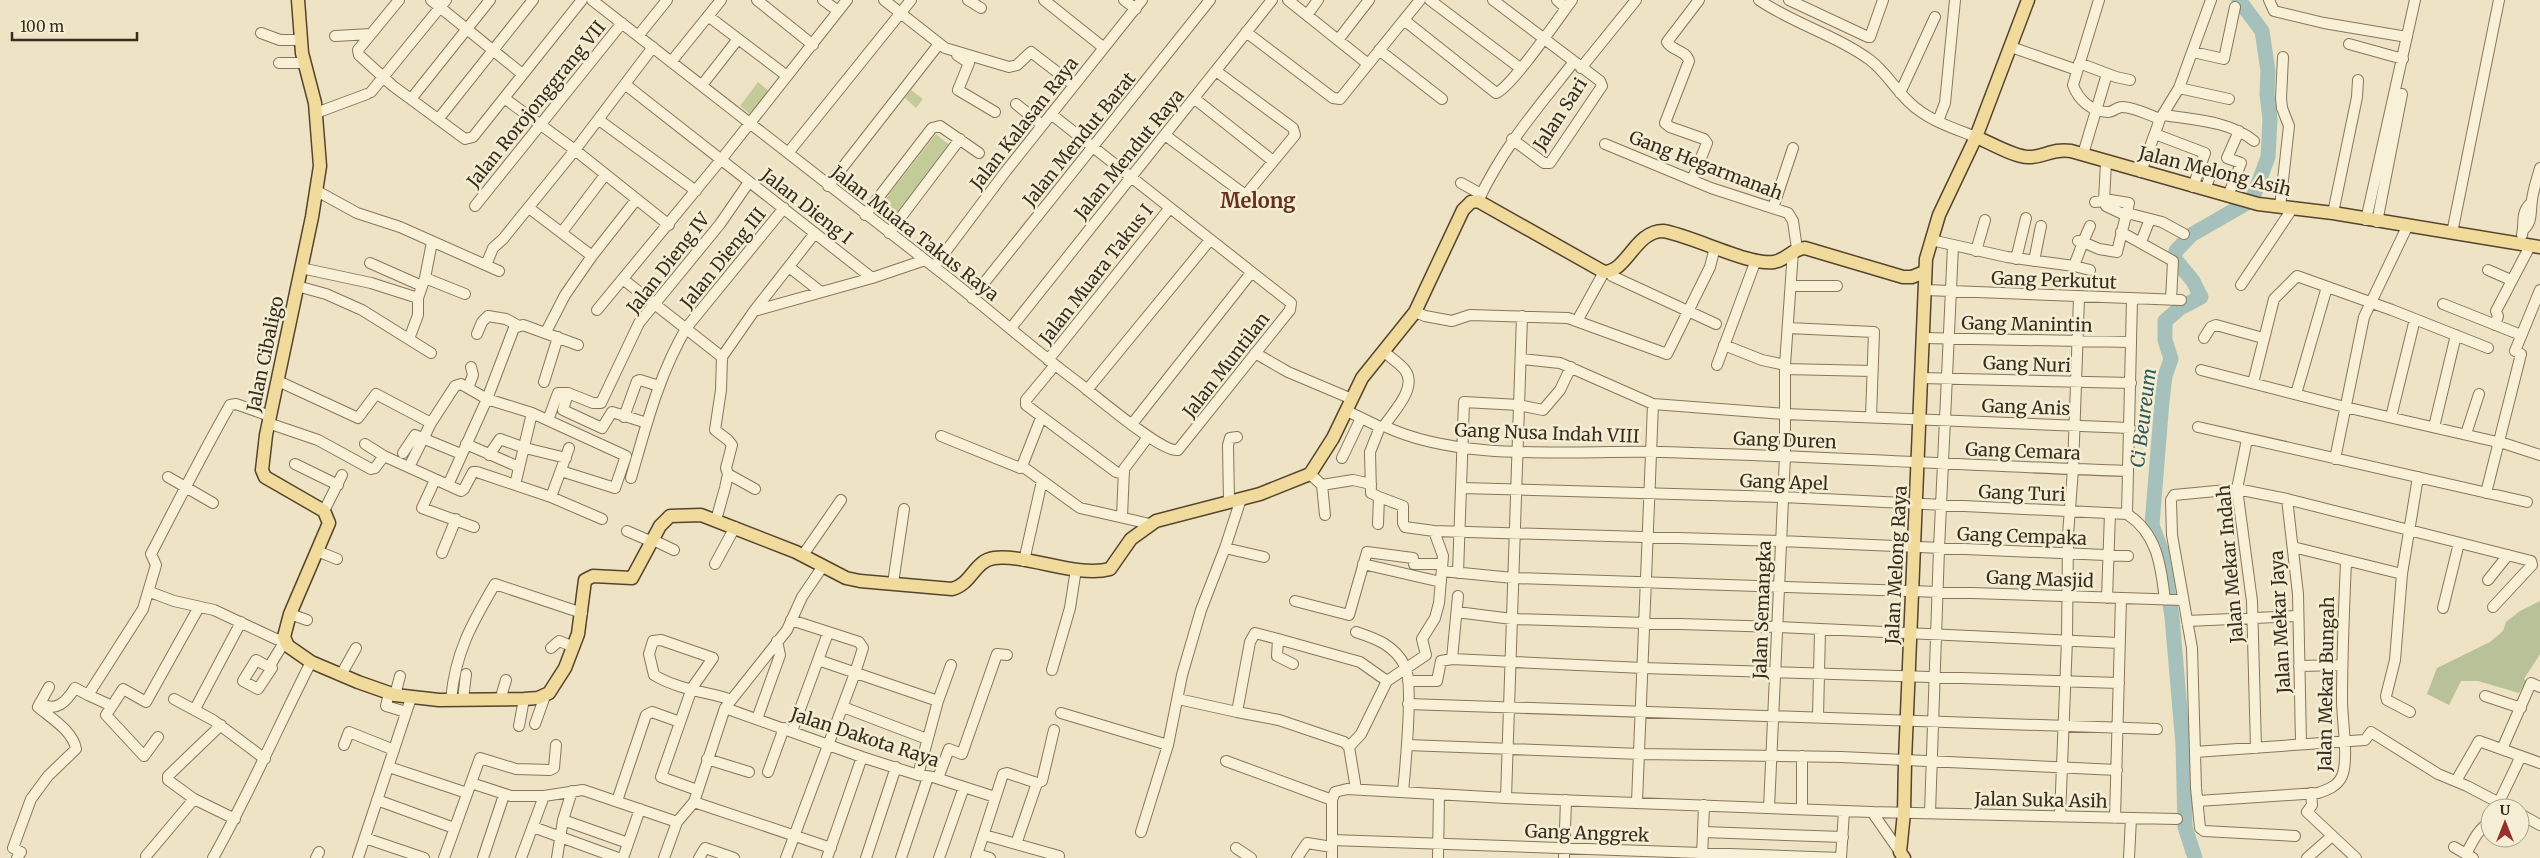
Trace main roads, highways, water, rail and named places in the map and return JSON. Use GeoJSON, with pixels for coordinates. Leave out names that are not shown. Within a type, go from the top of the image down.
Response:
{"type":"FeatureCollection","features":[{"type":"Feature","properties":{"kind":"main road","name":"Jalan Cibaligo"},"geometry":{"type":"LineString","coordinates":[[298,0],[300,40],[316,108],[320,159],[317,191],[269,420],[262,464],[263,474],[324,511],[329,523],[290,614],[284,633],[285,641],[311,662],[392,694],[411,698],[500,700],[545,696],[557,684],[574,647],[582,613],[585,580],[593,576],[632,578],[664,521],[670,516],[693,514],[716,520],[803,556],[854,580],[952,589],[965,584],[976,568],[987,560],[998,558],[1076,569],[1110,569],[1131,539],[1150,524],[1286,485],[1310,474],[1347,411],[1362,378],[1415,312],[1457,220],[1469,203],[1480,198],[1607,272],[1618,265],[1648,234],[1668,232],[1756,260],[1774,262],[1795,250],[1805,248],[1903,277],[1912,277],[1924,272]]}},
{"type":"Feature","properties":{"kind":"main road","name":"Jalan Melong Raya"},"geometry":{"type":"LineString","coordinates":[[1902,855],[1904,761],[1921,420],[1924,272],[1939,215],[1976,137],[2028,0]]}},
{"type":"Feature","properties":{"kind":"main road","name":"Jalan Melong Asih"},"geometry":{"type":"LineString","coordinates":[[1976,137],[2024,157],[2036,156],[2058,149],[2083,154],[2258,204],[2333,213],[2407,227],[2530,246]]}},
{"type":"Feature","properties":{"kind":"waterway","name":"Ci Beureum"},"geometry":{"type":"LineString","coordinates":[[2195,858],[2185,827],[2183,745],[2172,617],[2162,552],[2152,525],[2162,401],[2165,376],[2171,359],[2165,340],[2165,321],[2180,308],[2201,297],[2193,281],[2174,258],[2176,251],[2191,235],[2252,200],[2268,157],[2270,119],[2267,94],[2268,71],[2262,31],[2239,0]]}},
{"type":"Feature","properties":{"kind":"district","name":"Melong"},"geometry":{"type":"Point","coordinates":[1258,200]}}]}
